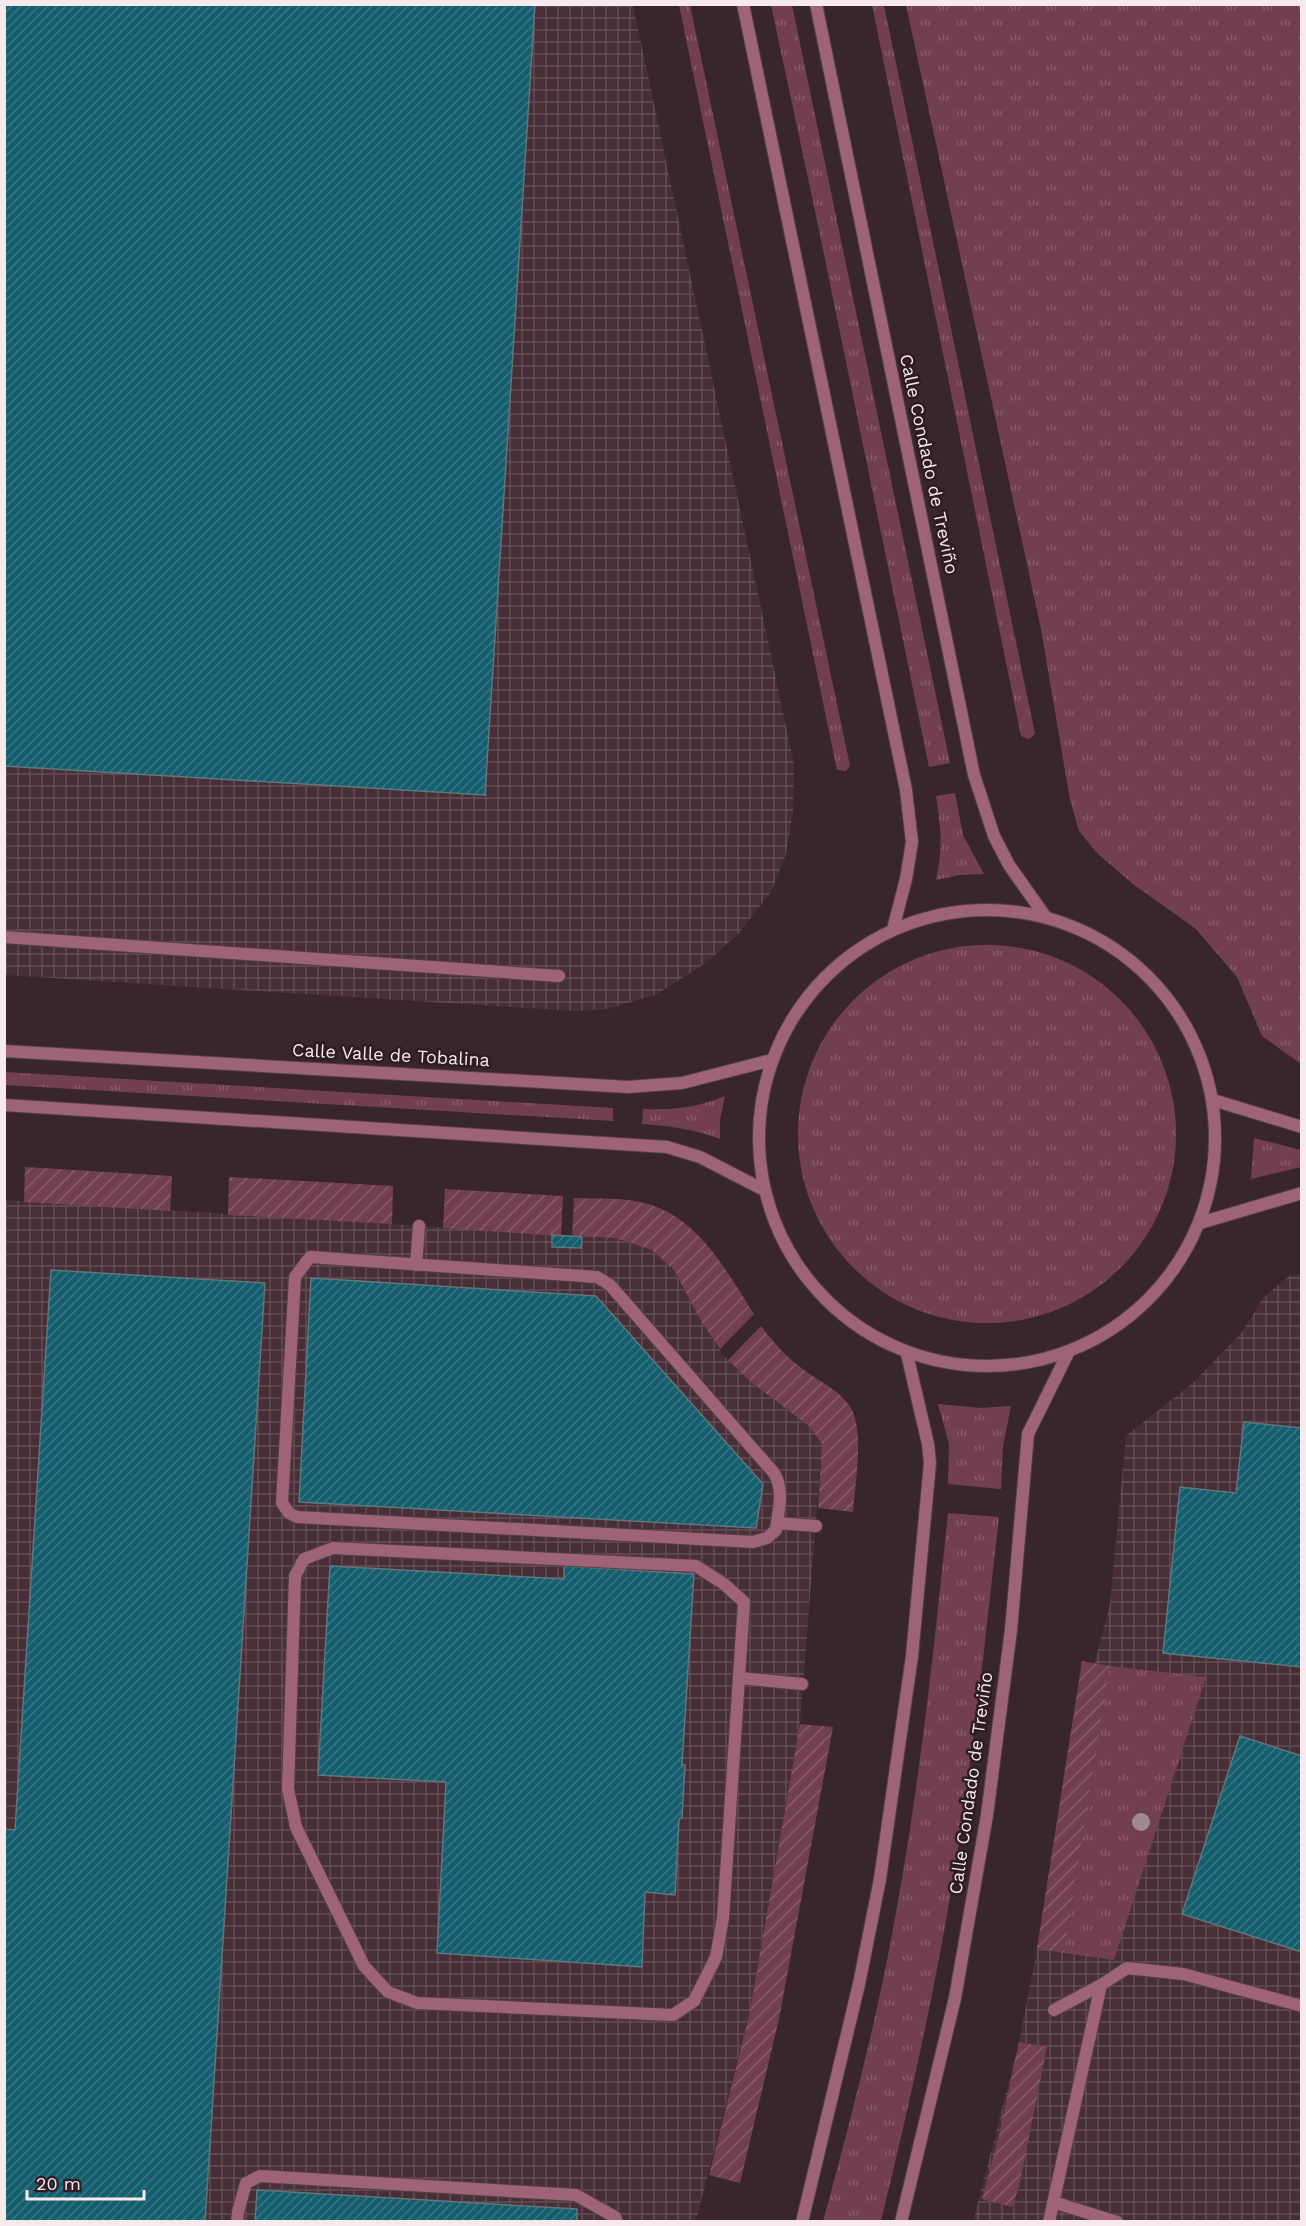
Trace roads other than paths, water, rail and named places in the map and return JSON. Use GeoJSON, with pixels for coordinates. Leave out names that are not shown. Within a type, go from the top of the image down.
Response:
{"type":"FeatureCollection","features":[{"type":"Feature","properties":{"kind":"street"},"geometry":{"type":"LineString","coordinates":[[743,4],[906,789],[912,842],[906,879],[893,929]]}},
{"type":"Feature","properties":{"kind":"street","name":"Calle Condado de Treviño"},"geometry":{"type":"LineString","coordinates":[[816,4],[974,775],[999,845],[1009,865],[1046,916]]}},
{"type":"Feature","properties":{"kind":"street"},"geometry":{"type":"LineString","coordinates":[[994,909],[1046,916],[1084,930],[1119,951],[1151,977],[1177,1009],[1193,1038],[1206,1068],[1213,1100],[1215,1162],[1200,1223],[1169,1278],[1124,1323],[1068,1353],[1015,1366],[993,1367],[960,1367],[907,1354],[850,1323],[826,1302],[804,1277],[773,1221],[764,1190],[759,1146],[761,1102],[772,1060],[787,1027],[808,997],[832,970],[861,947],[893,929],[942,913],[994,909]]}},
{"type":"Feature","properties":{"kind":"street"},"geometry":{"type":"LineString","coordinates":[[4,937],[559,976]]}},
{"type":"Feature","properties":{"kind":"street","name":"Calle Valle de Tobalina"},"geometry":{"type":"LineString","coordinates":[[4,1051],[628,1087],[682,1083],[772,1060]]}},
{"type":"Feature","properties":{"kind":"street"},"geometry":{"type":"LineString","coordinates":[[1213,1100],[1302,1127]]}},
{"type":"Feature","properties":{"kind":"street"},"geometry":{"type":"LineString","coordinates":[[4,1105],[667,1147],[700,1157],[764,1190]]}},
{"type":"Feature","properties":{"kind":"street"},"geometry":{"type":"LineString","coordinates":[[1200,1223],[1302,1193]]}},
{"type":"Feature","properties":{"kind":"street"},"geometry":{"type":"LineString","coordinates":[[416,1265],[419,1226]]}},
{"type":"Feature","properties":{"kind":"street"},"geometry":{"type":"LineString","coordinates":[[310,1257],[416,1265],[597,1277],[610,1285],[774,1473],[780,1483],[781,1494],[776,1530],[766,1538],[753,1542],[297,1517],[289,1513],[282,1503],[295,1277],[310,1257]]}},
{"type":"Feature","properties":{"kind":"street","name":"Calle Condado de Treviño"},"geometry":{"type":"LineString","coordinates":[[901,2222],[955,1998],[987,1815],[1011,1630],[1028,1434],[1068,1353]]}},
{"type":"Feature","properties":{"kind":"street"},"geometry":{"type":"LineString","coordinates":[[802,2222],[857,1995],[878,1890],[912,1656],[930,1463],[928,1444],[907,1354]]}},
{"type":"Feature","properties":{"kind":"street"},"geometry":{"type":"LineString","coordinates":[[777,1524],[816,1526]]}},
{"type":"Feature","properties":{"kind":"street"},"geometry":{"type":"LineString","coordinates":[[333,1548],[696,1566],[724,1584],[744,1602],[740,1678],[723,1918],[716,1957],[694,2001],[673,2015],[417,2003],[388,1992],[364,1966],[296,1827],[288,1789],[296,1576],[304,1559],[333,1548]]}},
{"type":"Feature","properties":{"kind":"street"},"geometry":{"type":"LineString","coordinates":[[740,1678],[802,1684]]}},
{"type":"Feature","properties":{"kind":"street"},"geometry":{"type":"LineString","coordinates":[[1054,2010],[1127,1968],[1183,1974],[1302,2006]]}},
{"type":"Feature","properties":{"kind":"street"},"geometry":{"type":"LineString","coordinates":[[1049,2222],[1101,1985]]}},
{"type":"Feature","properties":{"kind":"street"},"geometry":{"type":"LineString","coordinates":[[237,2222],[246,2183],[260,2176],[576,2195],[615,2217],[617,2222]]}},
{"type":"Feature","properties":{"kind":"street"},"geometry":{"type":"LineString","coordinates":[[1053,2202],[1117,2222]]}}]}
